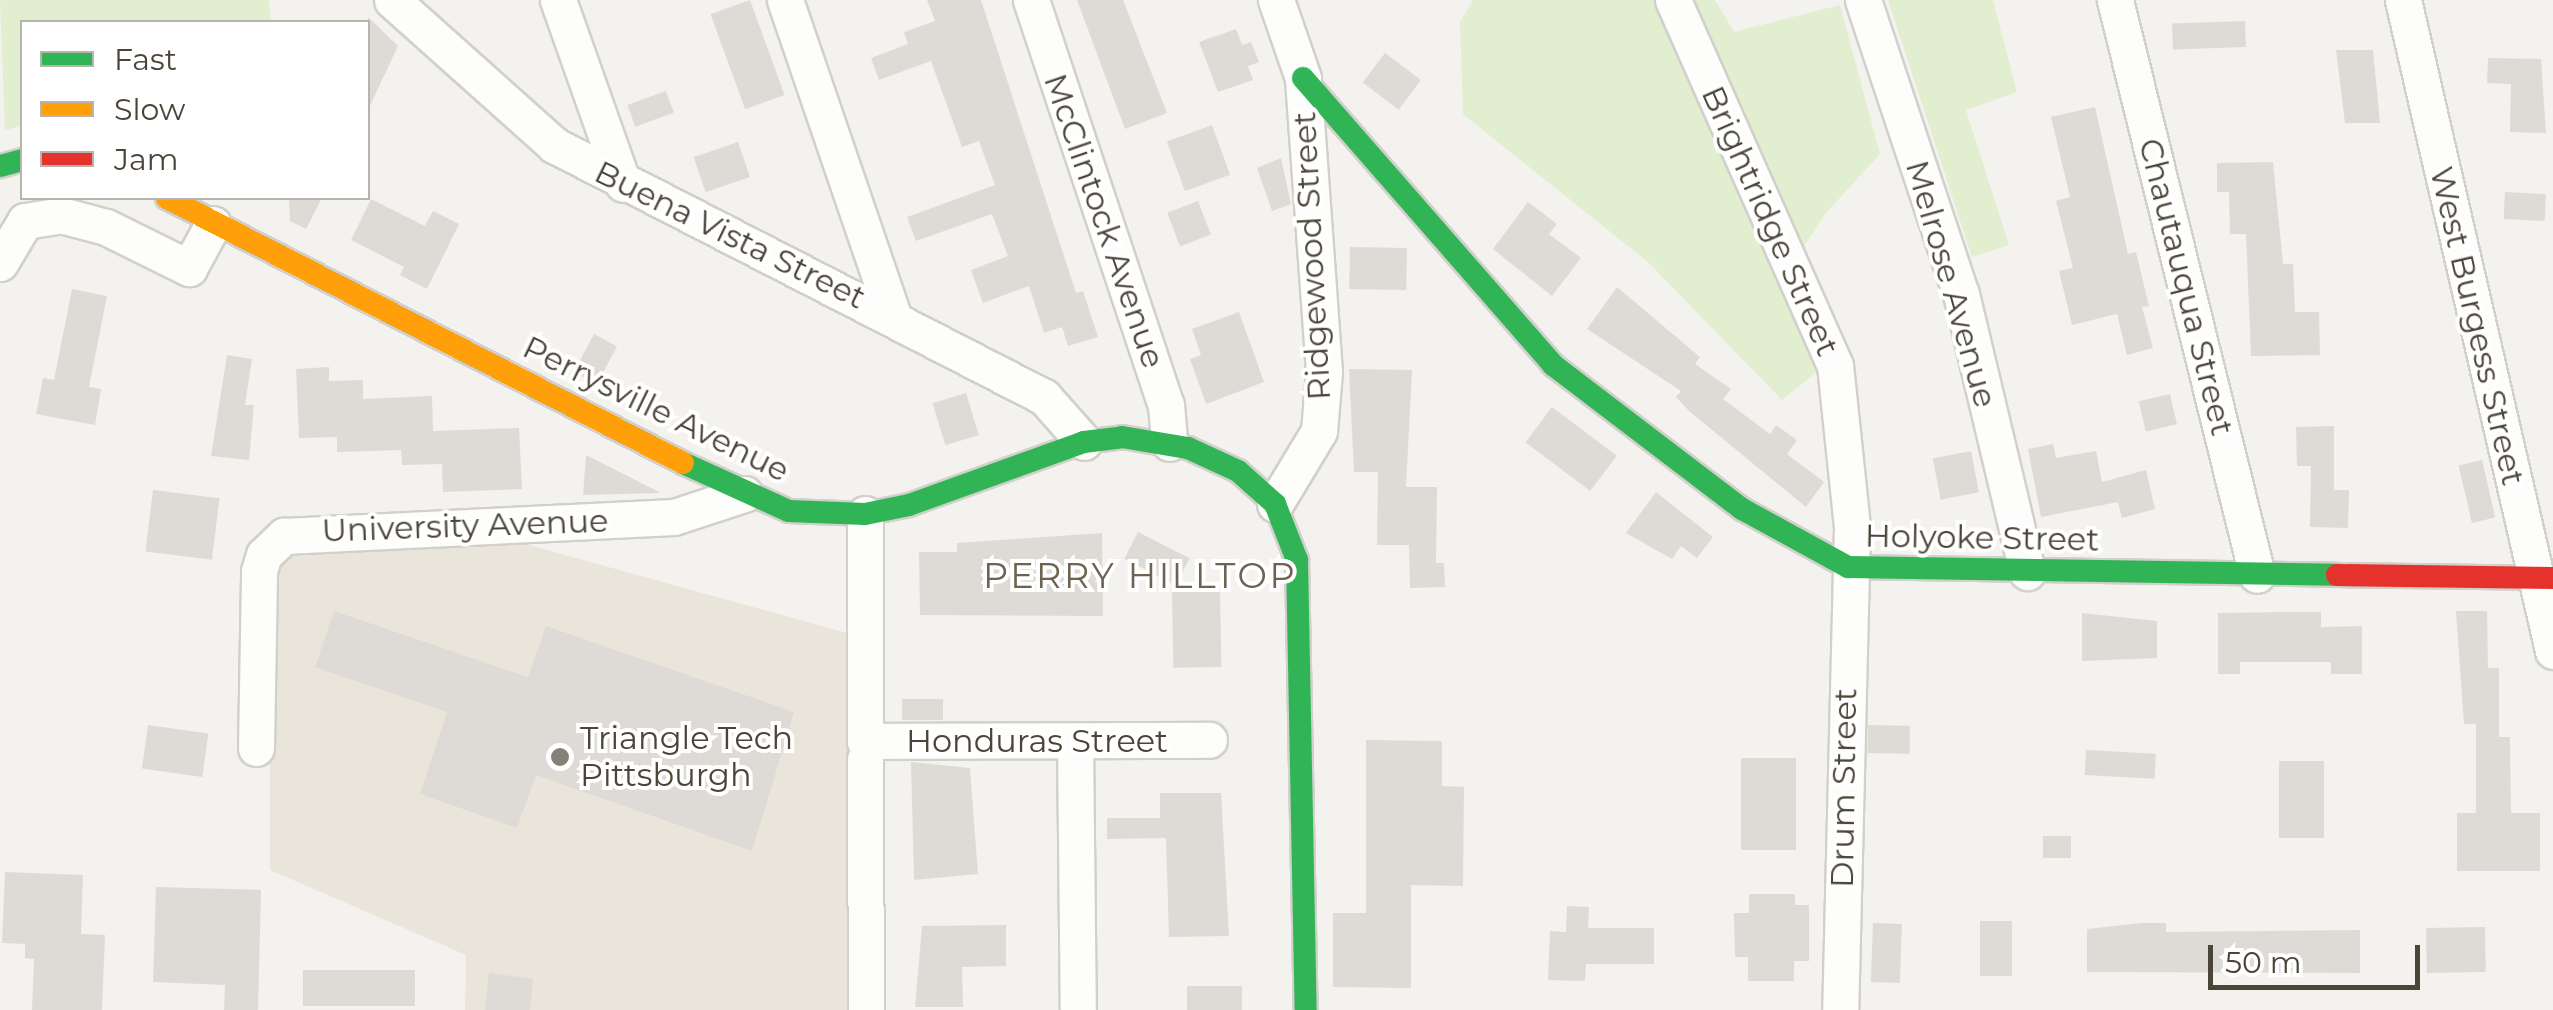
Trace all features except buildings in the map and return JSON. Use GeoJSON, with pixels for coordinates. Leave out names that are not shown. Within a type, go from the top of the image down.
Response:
{"type":"FeatureCollection","features":[{"type":"Feature","properties":{"kind":"street","name":"Buena Vista Street"},"geometry":{"type":"LineString","coordinates":[[392,0],[554,145],[623,184],[893,316],[1044,396],[1070,418],[1084,442]]}},
{"type":"Feature","properties":{"kind":"street"},"geometry":{"type":"LineString","coordinates":[[558,0],[623,184]]}},
{"type":"Feature","properties":{"kind":"street"},"geometry":{"type":"LineString","coordinates":[[785,0],[893,316]]}},
{"type":"Feature","properties":{"kind":"street","name":"McClintock Avenue"},"geometry":{"type":"LineString","coordinates":[[1030,0],[1166,405],[1169,443]]}},
{"type":"Feature","properties":{"kind":"street","name":"Ridgewood Street"},"geometry":{"type":"LineString","coordinates":[[1276,0],[1303,78],[1324,372],[1319,431],[1276,504]]}},
{"type":"Feature","properties":{"kind":"street","name":"Brightridge Street"},"geometry":{"type":"LineString","coordinates":[[1673,0],[1835,365],[1852,528],[1848,567]]}},
{"type":"Feature","properties":{"kind":"street","name":"Melrose Avenue"},"geometry":{"type":"LineString","coordinates":[[1862,0],[1961,294],[2027,572]]}},
{"type":"Feature","properties":{"kind":"street","name":"Chautauqua Street"},"geometry":{"type":"LineString","coordinates":[[2115,0],[2257,575]]}},
{"type":"Feature","properties":{"kind":"street","name":"West Burgess Street"},"geometry":{"type":"LineString","coordinates":[[2403,0],[2523,527],[2547,578],[2553,650]]}},
{"type":"Feature","properties":{"kind":"street","name":"Holyoke Street"},"geometry":{"type":"LineString","coordinates":[[1303,78],[1553,365],[1742,509],[1848,567],[2547,578]]}},
{"type":"Feature","properties":{"kind":"street","name":"Perrysville Avenue"},"geometry":{"type":"LineString","coordinates":[[171,200],[744,494],[789,511],[865,514],[909,505],[1084,442],[1122,437],[1169,443],[1238,471],[1276,504],[1297,560],[1306,1010]]}},
{"type":"Feature","properties":{"kind":"street"},"geometry":{"type":"LineString","coordinates":[[0,264],[25,222],[61,215],[106,228],[189,268],[213,224]]}},
{"type":"Feature","properties":{"kind":"street","name":"University Avenue"},"geometry":{"type":"LineString","coordinates":[[256,748],[259,571],[264,555],[284,536],[674,517],[744,494]]}},
{"type":"Feature","properties":{"kind":"street"},"geometry":{"type":"LineString","coordinates":[[865,514],[866,1010]]}},
{"type":"Feature","properties":{"kind":"street","name":"Drum Street"},"geometry":{"type":"LineString","coordinates":[[1840,1010],[1848,567]]}},
{"type":"Feature","properties":{"kind":"street","name":"Honduras Street"},"geometry":{"type":"LineString","coordinates":[[865,750],[1209,740]]}},
{"type":"Feature","properties":{"kind":"street"},"geometry":{"type":"LineString","coordinates":[[1075,741],[1078,1010]]}},
{"type":"Feature","properties":{"kind":"shaded area","name":"Triangle Tech Pittsburgh"},"geometry":{"type":"Polygon","coordinates":[[[518,542],[851,634],[849,1010],[465,1010],[466,955],[270,870],[270,645],[282,557],[518,542]]]}},
{"type":"Feature","properties":{"kind":"green space"},"geometry":{"type":"Polygon","coordinates":[[[0,0],[269,0],[271,20],[20,20],[20,126],[5,130],[0,0]]]}},
{"type":"Feature","properties":{"kind":"green space"},"geometry":{"type":"Polygon","coordinates":[[[1473,0],[1715,0],[1734,32],[1840,5],[1880,154],[1825,214],[1781,281],[1820,369],[1782,400],[1648,262],[1463,114],[1460,22],[1473,0]]]}},
{"type":"Feature","properties":{"kind":"green space"},"geometry":{"type":"Polygon","coordinates":[[[1888,0],[1993,0],[2017,92],[1966,110],[2009,245],[1972,257],[1888,0]]]}},
{"type":"Feature","properties":{"kind":"traffic: fast"},"geometry":{"type":"LineString","coordinates":[[1303,78],[1553,365],[1742,509],[1848,567],[2337,575]]}},
{"type":"Feature","properties":{"kind":"traffic: fast"},"geometry":{"type":"LineString","coordinates":[[0,166],[20,161]]}},
{"type":"Feature","properties":{"kind":"traffic: fast"},"geometry":{"type":"LineString","coordinates":[[683,463],[789,511],[865,514],[909,505],[1084,442],[1122,437],[1188,448],[1238,471],[1275,504],[1297,560],[1306,1010]]}},
{"type":"Feature","properties":{"kind":"traffic: slow"},"geometry":{"type":"LineString","coordinates":[[171,200],[683,463]]}},
{"type":"Feature","properties":{"kind":"traffic: jam"},"geometry":{"type":"LineString","coordinates":[[2337,575],[2553,578]]}},
{"type":"Feature","properties":{"kind":"place","name":"Triangle Tech Pittsburgh"},"geometry":{"type":"Point","coordinates":[560,757]}},
{"type":"Feature","properties":{"kind":"district","name":"PERRY HILLTOP"},"geometry":{"type":"Point","coordinates":[1140,576]}}]}
